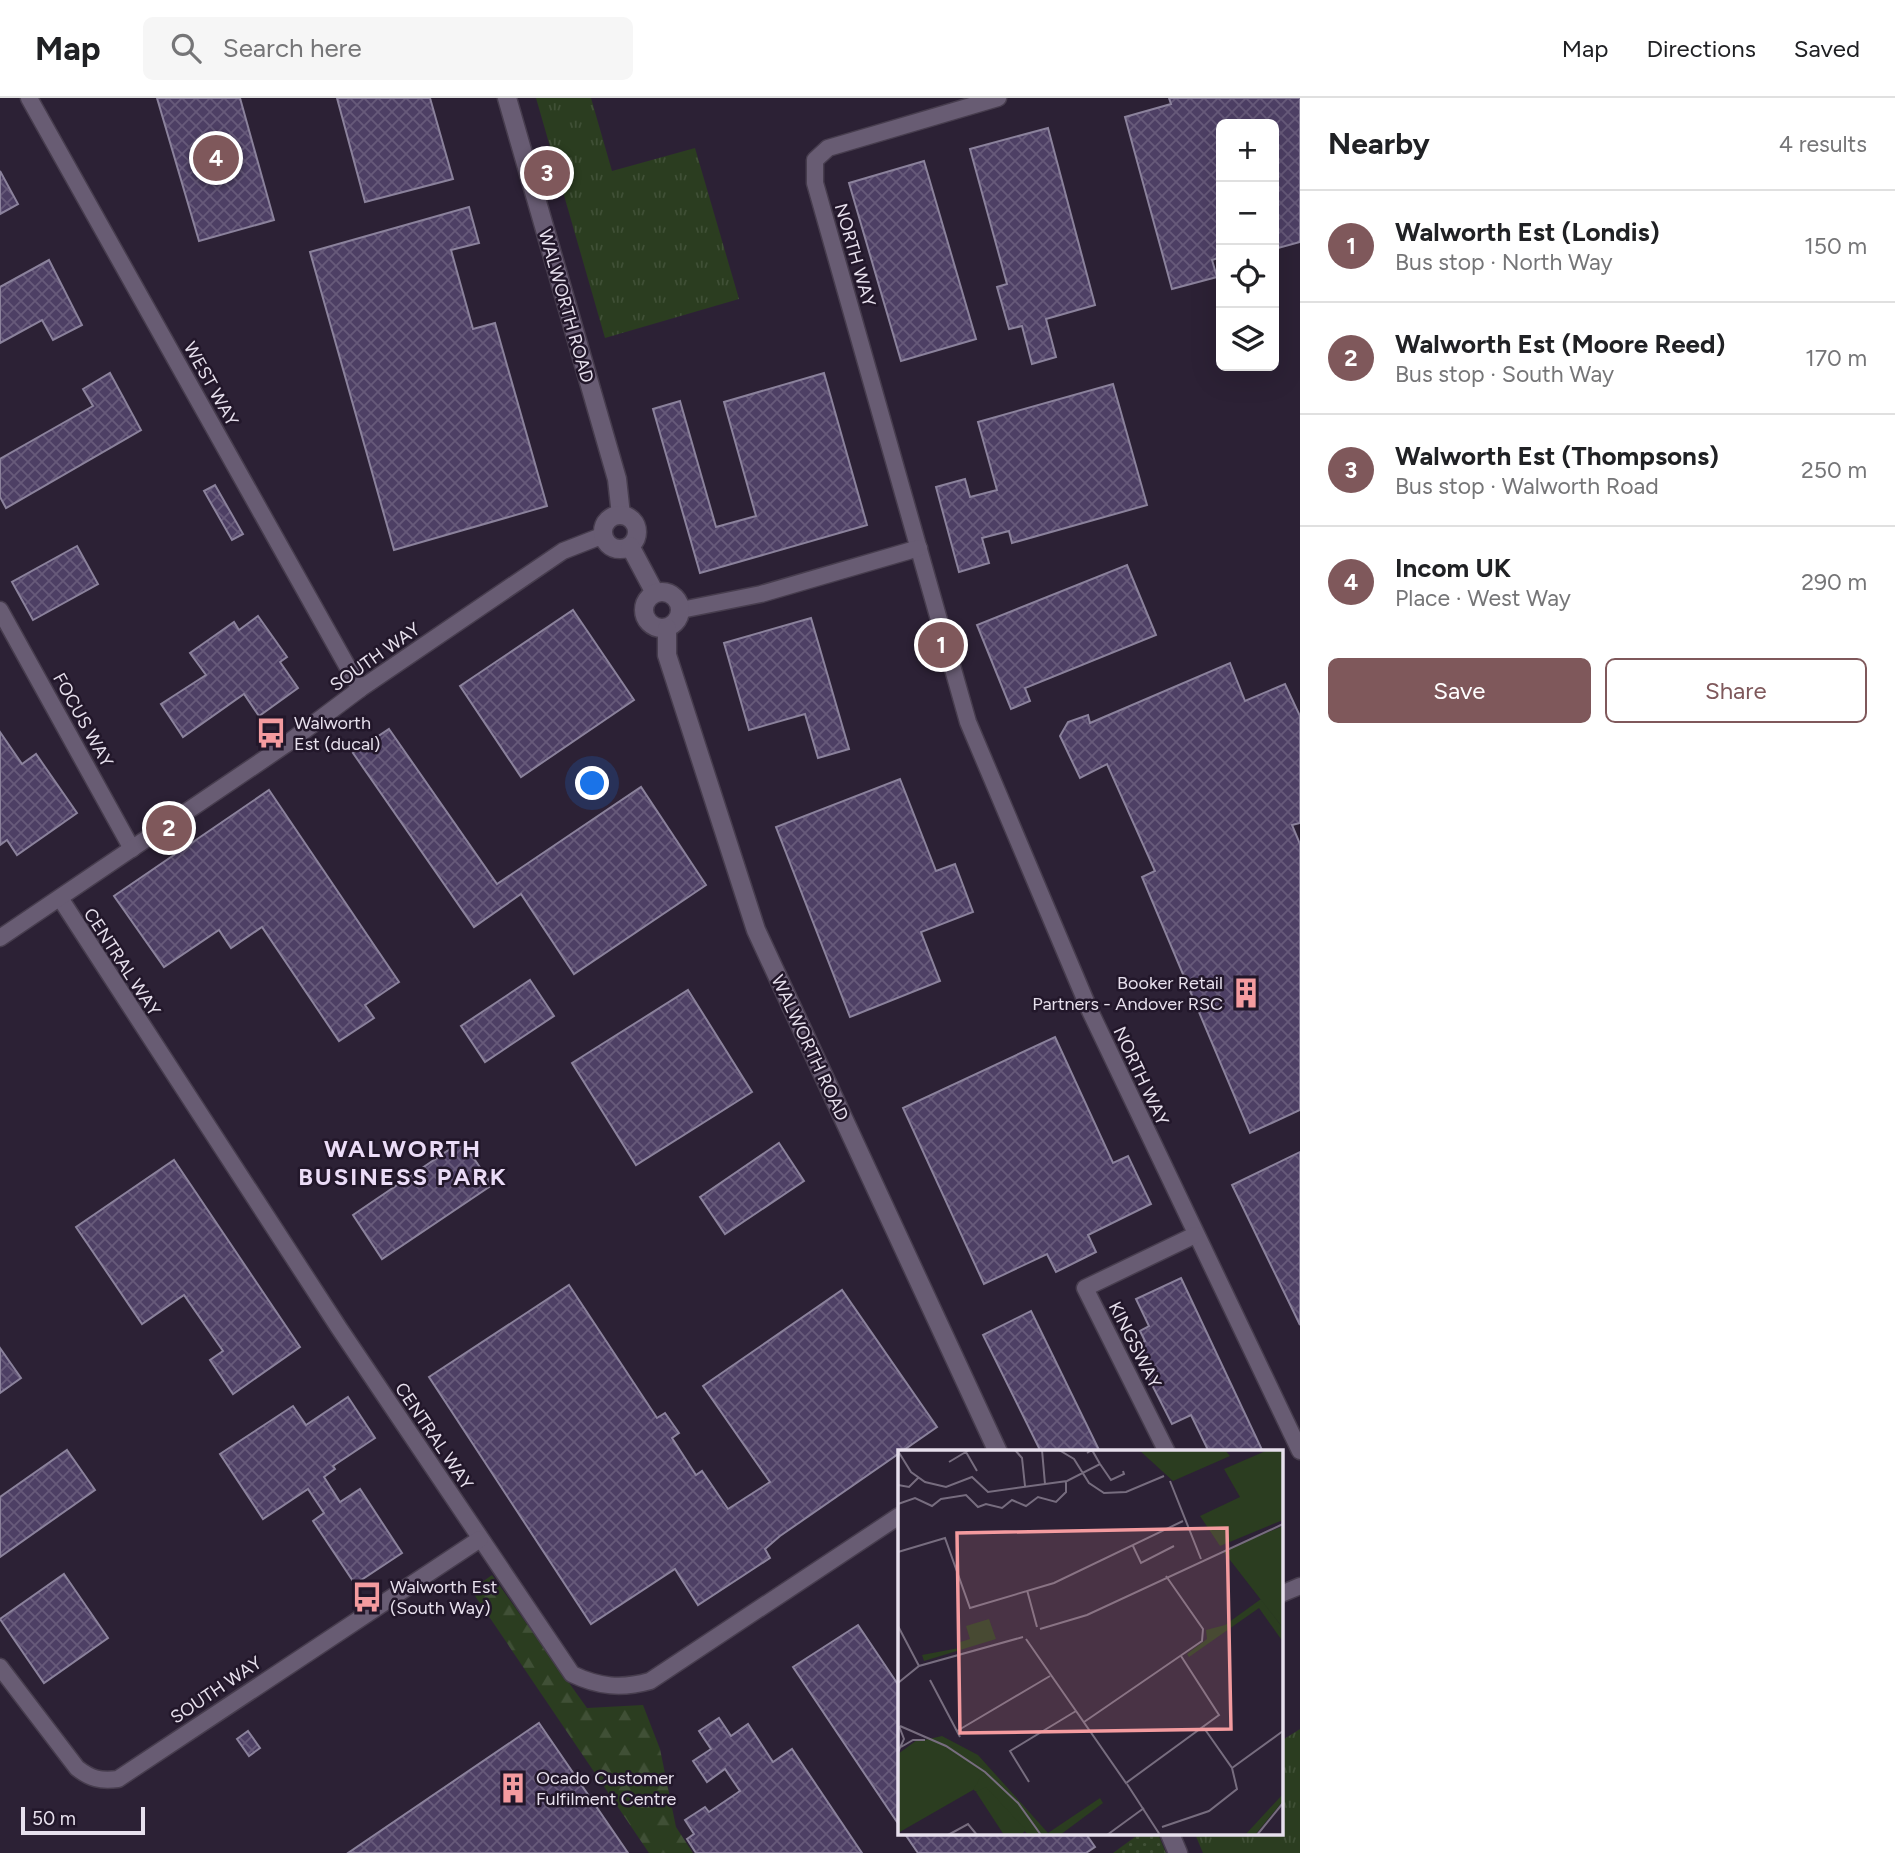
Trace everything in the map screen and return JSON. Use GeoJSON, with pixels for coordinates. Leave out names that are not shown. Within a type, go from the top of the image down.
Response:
{"type":"FeatureCollection","features":[{"type":"Feature","properties":{"kind":"street","name":"WEST WAY"},"geometry":{"type":"LineString","coordinates":[[29,98],[360,689]]}},
{"type":"Feature","properties":{"kind":"street","name":"WALWORTH ROAD"},"geometry":{"type":"LineString","coordinates":[[507,98],[617,479],[621,515],[631,519],[637,529],[630,546],[655,593],[672,595],[681,610]]}},
{"type":"Feature","properties":{"kind":"street","name":"NORTH WAY"},"geometry":{"type":"LineString","coordinates":[[998,98],[839,144],[820,153],[814,165],[814,183],[968,722],[1090,1011],[1300,1451]]}},
{"type":"Feature","properties":{"kind":"street"},"geometry":{"type":"LineString","coordinates":[[621,515],[610,519],[604,535],[614,548],[630,546]]}},
{"type":"Feature","properties":{"kind":"street","name":"SOUTH WAY"},"geometry":{"type":"LineString","coordinates":[[0,938],[285,746],[360,689],[563,551],[604,535]]}},
{"type":"Feature","properties":{"kind":"street"},"geometry":{"type":"LineString","coordinates":[[655,593],[646,602],[644,614],[655,628],[667,628],[677,621],[681,610],[761,594],[919,548]]}},
{"type":"Feature","properties":{"kind":"street","name":"FOCUS WAY"},"geometry":{"type":"LineString","coordinates":[[0,610],[132,849]]}},
{"type":"Feature","properties":{"kind":"street","name":"WALWORTH ROAD"},"geometry":{"type":"LineString","coordinates":[[667,628],[667,655],[756,930],[996,1450]]}},
{"type":"Feature","properties":{"kind":"street","name":"CENTRAL WAY"},"geometry":{"type":"LineString","coordinates":[[60,898],[480,1539],[572,1674],[591,1684],[631,1686],[650,1681],[898,1517]]}},
{"type":"Feature","properties":{"kind":"street","name":"KINGSWAY"},"geometry":{"type":"LineString","coordinates":[[1166,1450],[1085,1288],[1195,1235]]}},
{"type":"Feature","properties":{"kind":"street","name":"SOUTH WAY"},"geometry":{"type":"LineString","coordinates":[[2,1675],[76,1768],[88,1777],[101,1781],[118,1779],[480,1539]]}},
{"type":"Feature","properties":{"kind":"street"},"geometry":{"type":"LineString","coordinates":[[1282,1594],[1300,1586]]}},
{"type":"Feature","properties":{"kind":"street"},"geometry":{"type":"LineString","coordinates":[[1171,1836],[1178,1853]]}},
{"type":"Feature","properties":{"kind":"green space"},"geometry":{"type":"Polygon","coordinates":[[[536,98],[591,98],[612,171],[695,148],[739,299],[605,338],[536,98]]]}},
{"type":"Feature","properties":{"kind":"green space"},"geometry":{"type":"Polygon","coordinates":[[[492,1575],[587,1708],[643,1705],[660,1749],[676,1827],[693,1853],[649,1853],[471,1590],[492,1575]]]}},
{"type":"Feature","properties":{"kind":"green space"},"geometry":{"type":"Polygon","coordinates":[[[1300,1729],[1300,1853],[1203,1853],[1196,1836],[1282,1836],[1282,1740],[1300,1729]]]}},
{"type":"Feature","properties":{"kind":"green space"},"geometry":{"type":"Polygon","coordinates":[[[1136,1836],[1159,1836],[1166,1853],[1113,1853],[1136,1836]]]}},
{"type":"Feature","properties":{"kind":"building"},"geometry":{"type":"Polygon","coordinates":[[[157,98],[240,98],[274,220],[199,241],[157,98]]]}},
{"type":"Feature","properties":{"kind":"building"},"geometry":{"type":"Polygon","coordinates":[[[337,98],[430,98],[453,179],[365,202],[337,98]]]}},
{"type":"Feature","properties":{"kind":"building"},"geometry":{"type":"Polygon","coordinates":[[[1169,98],[1300,98],[1300,242],[1279,248],[1279,119],[1216,119],[1216,259],[1212,260],[1216,277],[1172,289],[1125,117],[1171,104],[1169,98]]]}},
{"type":"Feature","properties":{"kind":"building"},"geometry":{"type":"Polygon","coordinates":[[[1048,128],[1095,305],[1046,319],[1056,357],[1032,364],[1022,326],[1009,329],[997,287],[1007,284],[970,149],[1048,128]]]}},
{"type":"Feature","properties":{"kind":"building"},"geometry":{"type":"Polygon","coordinates":[[[924,161],[976,339],[901,361],[849,183],[924,161]]]}},
{"type":"Feature","properties":{"kind":"building"},"geometry":{"type":"Polygon","coordinates":[[[0,171],[18,204],[0,214],[0,171]]]}},
{"type":"Feature","properties":{"kind":"building"},"geometry":{"type":"Polygon","coordinates":[[[469,207],[479,243],[451,250],[473,329],[495,323],[547,506],[394,550],[310,252],[469,207]]]}},
{"type":"Feature","properties":{"kind":"building"},"geometry":{"type":"Polygon","coordinates":[[[49,260],[82,325],[53,340],[42,320],[0,343],[0,287],[49,260]]]}},
{"type":"Feature","properties":{"kind":"building"},"geometry":{"type":"Polygon","coordinates":[[[110,373],[141,430],[6,508],[0,497],[0,459],[93,406],[83,389],[110,373]]]}},
{"type":"Feature","properties":{"kind":"building"},"geometry":{"type":"Polygon","coordinates":[[[824,373],[867,525],[700,573],[653,409],[680,401],[716,527],[756,516],[724,402],[824,373]]]}},
{"type":"Feature","properties":{"kind":"building"},"geometry":{"type":"Polygon","coordinates":[[[1113,384],[1147,505],[1012,543],[1009,531],[982,538],[989,563],[959,572],[936,487],[965,479],[970,497],[997,490],[978,422],[1113,384]]]}},
{"type":"Feature","properties":{"kind":"building"},"geometry":{"type":"Polygon","coordinates":[[[215,485],[243,534],[232,540],[204,491],[215,485]]]}},
{"type":"Feature","properties":{"kind":"building"},"geometry":{"type":"Polygon","coordinates":[[[77,546],[98,584],[33,620],[12,582],[77,546]]]}},
{"type":"Feature","properties":{"kind":"building"},"geometry":{"type":"Polygon","coordinates":[[[1127,565],[1156,635],[1025,688],[1030,701],[1011,709],[977,625],[1127,565]]]}},
{"type":"Feature","properties":{"kind":"building"},"geometry":{"type":"Polygon","coordinates":[[[573,610],[634,700],[521,777],[460,686],[573,610]]]}},
{"type":"Feature","properties":{"kind":"building"},"geometry":{"type":"Polygon","coordinates":[[[258,616],[287,657],[280,662],[298,688],[259,716],[244,694],[183,737],[161,704],[206,675],[190,653],[234,622],[239,630],[258,616]]]}},
{"type":"Feature","properties":{"kind":"building"},"geometry":{"type":"Polygon","coordinates":[[[811,618],[849,749],[818,758],[805,714],[749,730],[724,643],[811,618]]]}},
{"type":"Feature","properties":{"kind":"building","name":"Booker Retail Partners - Andover RSC"},"geometry":{"type":"Polygon","coordinates":[[[1230,663],[1245,701],[1285,684],[1300,716],[1300,823],[1292,825],[1300,844],[1300,1110],[1250,1133],[1142,877],[1155,871],[1107,764],[1080,778],[1060,736],[1068,722],[1088,715],[1090,723],[1230,663]]]}},
{"type":"Feature","properties":{"kind":"building"},"geometry":{"type":"Polygon","coordinates":[[[389,729],[497,884],[641,787],[706,885],[574,974],[521,894],[474,927],[353,753],[389,729]]]}},
{"type":"Feature","properties":{"kind":"building"},"geometry":{"type":"Polygon","coordinates":[[[0,732],[22,764],[36,754],[77,813],[17,855],[7,840],[0,845],[0,732]]]}},
{"type":"Feature","properties":{"kind":"building"},"geometry":{"type":"Polygon","coordinates":[[[900,779],[936,871],[955,864],[973,912],[921,932],[940,981],[850,1017],[776,827],[900,779]]]}},
{"type":"Feature","properties":{"kind":"building"},"geometry":{"type":"Polygon","coordinates":[[[269,790],[399,982],[365,1005],[374,1018],[339,1041],[262,927],[231,948],[219,930],[164,967],[114,896],[269,790]]]}},
{"type":"Feature","properties":{"kind":"building"},"geometry":{"type":"Polygon","coordinates":[[[530,980],[554,1016],[485,1062],[461,1026],[530,980]]]}},
{"type":"Feature","properties":{"kind":"building"},"geometry":{"type":"Polygon","coordinates":[[[688,990],[752,1092],[636,1165],[572,1063],[688,990]]]}},
{"type":"Feature","properties":{"kind":"building"},"geometry":{"type":"Polygon","coordinates":[[[1055,1037],[1113,1163],[1128,1156],[1151,1204],[1088,1235],[1096,1252],[1056,1272],[1047,1254],[984,1284],[903,1108],[1055,1037]]]}},
{"type":"Feature","properties":{"kind":"building"},"geometry":{"type":"Polygon","coordinates":[[[462,1141],[492,1185],[382,1259],[353,1215],[462,1141]]]}},
{"type":"Feature","properties":{"kind":"building"},"geometry":{"type":"Polygon","coordinates":[[[779,1143],[804,1181],[725,1234],[700,1197],[779,1143]]]}},
{"type":"Feature","properties":{"kind":"building"},"geometry":{"type":"Polygon","coordinates":[[[1300,1152],[1300,1325],[1232,1185],[1300,1152]]]}},
{"type":"Feature","properties":{"kind":"building"},"geometry":{"type":"Polygon","coordinates":[[[174,1160],[300,1347],[233,1394],[210,1360],[223,1351],[184,1295],[142,1324],[76,1227],[174,1160]]]}},
{"type":"Feature","properties":{"kind":"building"},"geometry":{"type":"Polygon","coordinates":[[[1181,1278],[1262,1450],[1208,1450],[1191,1415],[1172,1424],[1133,1346],[1145,1341],[1140,1331],[1149,1326],[1136,1299],[1181,1278]]]}},
{"type":"Feature","properties":{"kind":"building"},"geometry":{"type":"Polygon","coordinates":[[[569,1285],[657,1418],[665,1413],[679,1433],[672,1438],[696,1475],[702,1471],[728,1509],[770,1482],[703,1386],[842,1290],[937,1427],[904,1450],[898,1450],[898,1454],[780,1536],[765,1549],[770,1558],[698,1605],[675,1569],[591,1624],[429,1377],[569,1285]]]}},
{"type":"Feature","properties":{"kind":"building"},"geometry":{"type":"Polygon","coordinates":[[[1031,1311],[1099,1450],[1040,1450],[983,1335],[1031,1311]]]}},
{"type":"Feature","properties":{"kind":"building"},"geometry":{"type":"Polygon","coordinates":[[[0,1348],[21,1378],[0,1393],[0,1348]]]}},
{"type":"Feature","properties":{"kind":"building"},"geometry":{"type":"Polygon","coordinates":[[[348,1397],[375,1438],[333,1466],[335,1469],[324,1477],[340,1502],[360,1489],[402,1553],[355,1584],[313,1521],[324,1513],[308,1489],[263,1519],[220,1454],[293,1406],[306,1425],[348,1397]]]}},
{"type":"Feature","properties":{"kind":"building"},"geometry":{"type":"Polygon","coordinates":[[[67,1450],[95,1490],[0,1557],[0,1497],[67,1450]]]}},
{"type":"Feature","properties":{"kind":"building"},"geometry":{"type":"Polygon","coordinates":[[[64,1574],[108,1638],[44,1683],[0,1619],[64,1574]]]}},
{"type":"Feature","properties":{"kind":"building"},"geometry":{"type":"Polygon","coordinates":[[[858,1625],[898,1685],[898,1824],[793,1667],[858,1625]]]}},
{"type":"Feature","properties":{"kind":"building"},"geometry":{"type":"Polygon","coordinates":[[[719,1718],[731,1736],[748,1724],[773,1762],[792,1749],[862,1853],[696,1853],[687,1839],[694,1834],[685,1820],[705,1807],[709,1812],[740,1791],[725,1769],[707,1782],[693,1761],[711,1749],[699,1731],[719,1718]]]}},
{"type":"Feature","properties":{"kind":"building","name":"Ocado Customer Fulfilment Centre"},"geometry":{"type":"Polygon","coordinates":[[[539,1723],[628,1853],[348,1853],[539,1723]]]}},
{"type":"Feature","properties":{"kind":"building"},"geometry":{"type":"Polygon","coordinates":[[[248,1731],[260,1748],[249,1756],[237,1739],[248,1731]]]}},
{"type":"Feature","properties":{"kind":"building"},"geometry":{"type":"Polygon","coordinates":[[[906,1836],[1087,1836],[1095,1847],[1086,1853],[918,1853],[906,1836]]]}},
{"type":"Feature","properties":{"kind":"place","name":"Incom UK"},"geometry":{"type":"Point","coordinates":[216,158]}},
{"type":"Feature","properties":{"kind":"place","name":"Walworth Est (Thompsons)"},"geometry":{"type":"Point","coordinates":[547,173]}},
{"type":"Feature","properties":{"kind":"place","name":"Walworth Est (Londis)"},"geometry":{"type":"Point","coordinates":[941,645]}},
{"type":"Feature","properties":{"kind":"place","name":"Walworth Est (ducal)"},"geometry":{"type":"Point","coordinates":[271,733]}},
{"type":"Feature","properties":{"kind":"place","name":"Walworth Est (Moore Reed)"},"geometry":{"type":"Point","coordinates":[169,828]}},
{"type":"Feature","properties":{"kind":"place","name":"Booker Retail Partners - Andover RSC"},"geometry":{"type":"Point","coordinates":[1246,993]}},
{"type":"Feature","properties":{"kind":"place","name":"Walworth Est (South Way)"},"geometry":{"type":"Point","coordinates":[367,1597]}},
{"type":"Feature","properties":{"kind":"place","name":"Ocado Customer Fulfilment Centre"},"geometry":{"type":"Point","coordinates":[513,1788]}},
{"type":"Feature","properties":{"kind":"district","name":"WALWORTH BUSINESS PARK"},"geometry":{"type":"Point","coordinates":[403,1162]}}]}
